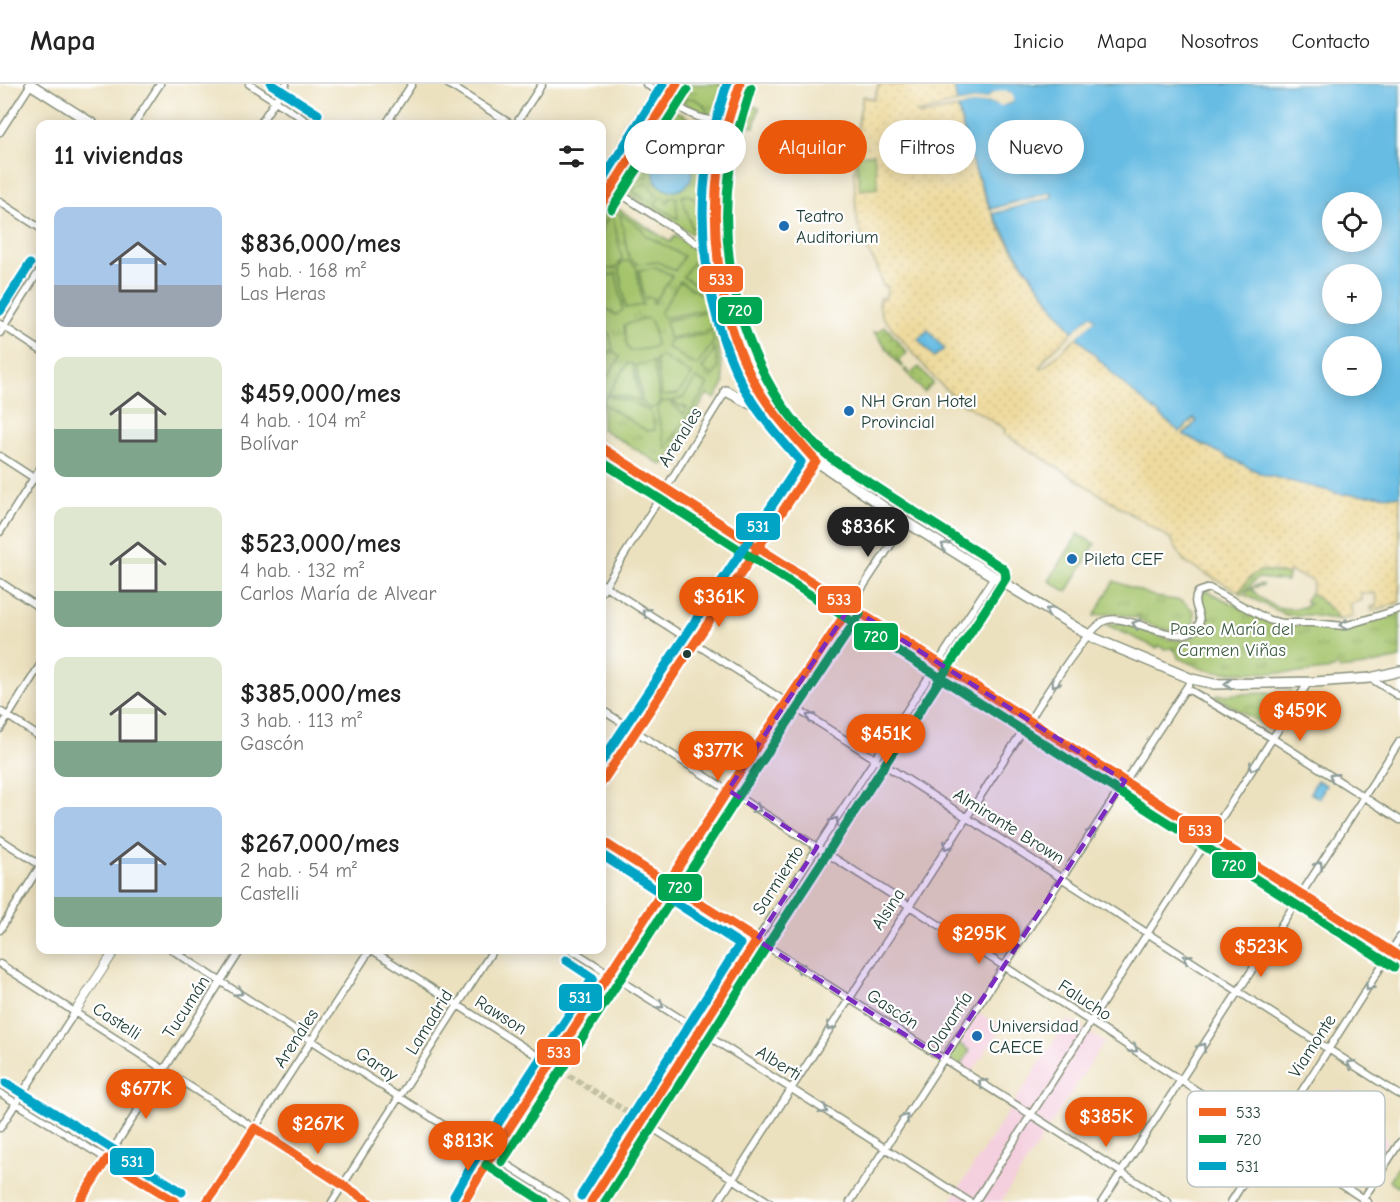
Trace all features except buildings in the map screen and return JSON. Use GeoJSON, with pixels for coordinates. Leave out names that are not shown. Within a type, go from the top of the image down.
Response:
{"type":"FeatureCollection","features":[{"type":"Feature","properties":{"kind":"main road"},"geometry":{"type":"LineString","coordinates":[[30,84],[87,120]]}},
{"type":"Feature","properties":{"kind":"main road"},"geometry":{"type":"LineString","coordinates":[[606,197],[677,84]]}},
{"type":"Feature","properties":{"kind":"main road"},"geometry":{"type":"LineString","coordinates":[[740,84],[728,118],[717,183],[720,269],[732,322],[752,377],[779,420],[816,461],[906,522],[1088,635],[1192,679],[1214,684],[1308,683],[1370,678],[1400,671]]}},
{"type":"Feature","properties":{"kind":"main road"},"geometry":{"type":"LineString","coordinates":[[726,391],[779,420]]}},
{"type":"Feature","properties":{"kind":"main road"},"geometry":{"type":"LineString","coordinates":[[606,451],[1396,954]]}},
{"type":"Feature","properties":{"kind":"street"},"geometry":{"type":"LineString","coordinates":[[0,132],[30,84]]}},
{"type":"Feature","properties":{"kind":"street"},"geometry":{"type":"LineString","coordinates":[[137,120],[160,84]]}},
{"type":"Feature","properties":{"kind":"street"},"geometry":{"type":"LineString","coordinates":[[249,84],[305,120]]}},
{"type":"Feature","properties":{"kind":"street"},"geometry":{"type":"LineString","coordinates":[[263,120],[286,84]]}},
{"type":"Feature","properties":{"kind":"street"},"geometry":{"type":"LineString","coordinates":[[389,120],[412,84]]}},
{"type":"Feature","properties":{"kind":"street"},"geometry":{"type":"LineString","coordinates":[[448,84],[505,120]]}},
{"type":"Feature","properties":{"kind":"street"},"geometry":{"type":"LineString","coordinates":[[519,120],[542,84]]}},
{"type":"Feature","properties":{"kind":"street"},"geometry":{"type":"LineString","coordinates":[[646,84],[701,118],[718,120],[728,118]]}},
{"type":"Feature","properties":{"kind":"street"},"geometry":{"type":"LineString","coordinates":[[606,185],[698,244],[720,269]]}},
{"type":"Feature","properties":{"kind":"street"},"geometry":{"type":"LineString","coordinates":[[0,202],[36,225]]}},
{"type":"Feature","properties":{"kind":"street"},"geometry":{"type":"LineString","coordinates":[[36,276],[1,328],[36,348]]}},
{"type":"Feature","properties":{"kind":"street","name":"Arenales"},"geometry":{"type":"LineString","coordinates":[[606,581],[726,391]]}},
{"type":"Feature","properties":{"kind":"street"},"geometry":{"type":"LineString","coordinates":[[0,456],[36,479]]}},
{"type":"Feature","properties":{"kind":"street"},"geometry":{"type":"LineString","coordinates":[[606,777],[816,461]]}},
{"type":"Feature","properties":{"kind":"street"},"geometry":{"type":"LineString","coordinates":[[0,532],[36,481]]}},
{"type":"Feature","properties":{"kind":"street"},"geometry":{"type":"LineString","coordinates":[[464,1202],[728,790],[906,522]]}},
{"type":"Feature","properties":{"kind":"street","name":"Sarmiento"},"geometry":{"type":"LineString","coordinates":[[591,1202],[757,940],[994,577]]}},
{"type":"Feature","properties":{"kind":"street"},"geometry":{"type":"LineString","coordinates":[[0,582],[36,605]]}},
{"type":"Feature","properties":{"kind":"street"},"geometry":{"type":"LineString","coordinates":[[1088,635],[1100,623],[1114,619],[1170,634],[1188,634],[1195,630],[1200,621],[1194,603],[1195,597],[1198,592],[1209,588],[1269,620],[1283,623],[1344,626],[1400,609]]}},
{"type":"Feature","properties":{"kind":"street","name":"Almirante Brown"},"geometry":{"type":"LineString","coordinates":[[606,589],[876,758],[1400,1095]]}},
{"type":"Feature","properties":{"kind":"street","name":"Alsina"},"geometry":{"type":"LineString","coordinates":[[718,1202],[966,817],[1088,635]]}},
{"type":"Feature","properties":{"kind":"street"},"geometry":{"type":"LineString","coordinates":[[0,729],[36,671]]}},
{"type":"Feature","properties":{"kind":"street"},"geometry":{"type":"LineString","coordinates":[[1370,678],[1400,697]]}},
{"type":"Feature","properties":{"kind":"street","name":"Olavarría"},"geometry":{"type":"LineString","coordinates":[[850,1202],[1192,679]]}},
{"type":"Feature","properties":{"kind":"street"},"geometry":{"type":"LineString","coordinates":[[975,1202],[1308,683]]}},
{"type":"Feature","properties":{"kind":"street"},"geometry":{"type":"LineString","coordinates":[[1186,688],[1272,738],[1400,819]]}},
{"type":"Feature","properties":{"kind":"street"},"geometry":{"type":"LineString","coordinates":[[0,711],[36,734]]}},
{"type":"Feature","properties":{"kind":"street","name":"Falucho"},"geometry":{"type":"LineString","coordinates":[[606,713],[1198,1091]]}},
{"type":"Feature","properties":{"kind":"street"},"geometry":{"type":"LineString","coordinates":[[1102,1202],[1400,741]]}},
{"type":"Feature","properties":{"kind":"street"},"geometry":{"type":"LineString","coordinates":[[0,839],[36,862]]}},
{"type":"Feature","properties":{"kind":"street","name":"Gascón"},"geometry":{"type":"LineString","coordinates":[[606,844],[1168,1202]]}},
{"type":"Feature","properties":{"kind":"street"},"geometry":{"type":"LineString","coordinates":[[0,930],[36,872]]}},
{"type":"Feature","properties":{"kind":"street","name":"Viamonte"},"geometry":{"type":"LineString","coordinates":[[1302,1091],[1396,954],[1400,937]]}},
{"type":"Feature","properties":{"kind":"street"},"geometry":{"type":"LineString","coordinates":[[0,1128],[112,954]]}},
{"type":"Feature","properties":{"kind":"street","name":"Garay"},"geometry":{"type":"LineString","coordinates":[[179,954],[566,1202]]}},
{"type":"Feature","properties":{"kind":"street","name":"Tucumán"},"geometry":{"type":"LineString","coordinates":[[79,1202],[238,954]]}},
{"type":"Feature","properties":{"kind":"street","name":"Arenales"},"geometry":{"type":"LineString","coordinates":[[207,1202],[368,954]]}},
{"type":"Feature","properties":{"kind":"street","name":"Rawson"},"geometry":{"type":"LineString","coordinates":[[377,954],[552,1065]]}},
{"type":"Feature","properties":{"kind":"street","name":"Lamadrid"},"geometry":{"type":"LineString","coordinates":[[332,1202],[490,954]]}},
{"type":"Feature","properties":{"kind":"street","name":"Alberti"},"geometry":{"type":"LineString","coordinates":[[578,954],[970,1202]]}},
{"type":"Feature","properties":{"kind":"street","name":"Castelli"},"geometry":{"type":"LineString","coordinates":[[0,964],[369,1202]]}},
{"type":"Feature","properties":{"kind":"street"},"geometry":{"type":"LineString","coordinates":[[0,1092],[176,1202]]}},
{"type":"Feature","properties":{"kind":"street"},"geometry":{"type":"LineString","coordinates":[[635,1117],[769,1202]]}},
{"type":"Feature","properties":{"kind":"street"},"geometry":{"type":"LineString","coordinates":[[1385,1168],[1400,1143]]}},
{"type":"Feature","properties":{"kind":"street","name":"Viamonte"},"geometry":{"type":"LineString","coordinates":[[1231,1202],[1241,1187]]}},
{"type":"Feature","properties":{"kind":"street","name":"Falucho"},"geometry":{"type":"LineString","coordinates":[[1344,1187],[1365,1201]]}},
{"type":"Feature","properties":{"kind":"street"},"geometry":{"type":"LineString","coordinates":[[1365,1201],[1373,1187]]}},
{"type":"Feature","properties":{"kind":"highlighted area"},"geometry":{"type":"Polygon","coordinates":[[[850,607],[1125,781],[943,1059],[757,940],[817,847],[728,790],[850,607]]]}},
{"type":"Feature","properties":{"kind":"shaded area","name":"Universidad CAECE"},"geometry":{"type":"Polygon","coordinates":[[[975,1010],[1002,1027],[971,1074],[945,1056],[975,1010]]]}},
{"type":"Feature","properties":{"kind":"shaded area"},"geometry":{"type":"Polygon","coordinates":[[[1068,1019],[1104,1042],[1001,1202],[950,1202],[1068,1019]]]}},
{"type":"Feature","properties":{"kind":"green space"},"geometry":{"type":"Polygon","coordinates":[[[685,84],[730,84],[717,110],[706,114],[680,100],[679,93],[685,84]]]}},
{"type":"Feature","properties":{"kind":"green space"},"geometry":{"type":"Polygon","coordinates":[[[721,84],[730,84],[723,105],[716,112],[721,84]]]}},
{"type":"Feature","properties":{"kind":"green space"},"geometry":{"type":"Polygon","coordinates":[[[686,98],[700,102],[708,114],[699,112],[683,102],[686,98]]]}},
{"type":"Feature","properties":{"kind":"green space"},"geometry":{"type":"Polygon","coordinates":[[[753,106],[759,108],[754,127],[746,125],[753,106]]]}},
{"type":"Feature","properties":{"kind":"green space"},"geometry":{"type":"Polygon","coordinates":[[[669,110],[674,110],[692,120],[663,120],[669,110]]]}},
{"type":"Feature","properties":{"kind":"green space"},"geometry":{"type":"Polygon","coordinates":[[[874,154],[878,188],[860,190],[858,174],[867,174],[867,155],[874,154]]]}},
{"type":"Feature","properties":{"kind":"green space"},"geometry":{"type":"Polygon","coordinates":[[[630,174],[707,174],[707,241],[702,240],[621,188],[630,174]]]}},
{"type":"Feature","properties":{"kind":"green space"},"geometry":{"type":"Polygon","coordinates":[[[634,174],[647,174],[647,177],[629,182],[634,174]]]}},
{"type":"Feature","properties":{"kind":"green space"},"geometry":{"type":"Polygon","coordinates":[[[647,183],[656,194],[651,202],[631,190],[647,183]]]}},
{"type":"Feature","properties":{"kind":"green space"},"geometry":{"type":"Polygon","coordinates":[[[660,196],[665,198],[667,203],[670,198],[676,198],[678,219],[655,205],[660,196]]]}},
{"type":"Feature","properties":{"kind":"green space"},"geometry":{"type":"Polygon","coordinates":[[[682,196],[694,197],[698,207],[697,227],[692,229],[682,196]]]}},
{"type":"Feature","properties":{"kind":"green space"},"geometry":{"type":"Polygon","coordinates":[[[612,205],[670,242],[675,236],[699,251],[706,263],[724,383],[715,399],[707,394],[662,465],[606,431],[606,209],[612,205]]]}},
{"type":"Feature","properties":{"kind":"green space"},"geometry":{"type":"Polygon","coordinates":[[[612,212],[622,259],[616,268],[606,269],[606,222],[612,212]]]}},
{"type":"Feature","properties":{"kind":"green space"},"geometry":{"type":"Polygon","coordinates":[[[620,214],[642,229],[645,235],[684,256],[675,271],[658,262],[638,264],[629,258],[620,214]]]}},
{"type":"Feature","properties":{"kind":"green space"},"geometry":{"type":"Polygon","coordinates":[[[628,261],[636,266],[643,305],[626,308],[619,268],[622,262],[628,261]]]}},
{"type":"Feature","properties":{"kind":"green space"},"geometry":{"type":"Polygon","coordinates":[[[693,262],[702,271],[705,290],[683,277],[693,262]]]}},
{"type":"Feature","properties":{"kind":"green space"},"geometry":{"type":"Polygon","coordinates":[[[656,267],[672,276],[654,303],[654,298],[644,297],[639,270],[656,267]]]}},
{"type":"Feature","properties":{"kind":"green space"},"geometry":{"type":"Polygon","coordinates":[[[616,274],[623,310],[616,315],[606,309],[606,276],[616,274]]]}},
{"type":"Feature","properties":{"kind":"green space"},"geometry":{"type":"Polygon","coordinates":[[[680,281],[706,298],[708,309],[664,318],[660,313],[680,281]]]}},
{"type":"Feature","properties":{"kind":"green space"},"geometry":{"type":"Polygon","coordinates":[[[709,312],[712,330],[669,338],[666,321],[709,312]]]}},
{"type":"Feature","properties":{"kind":"green space"},"geometry":{"type":"Polygon","coordinates":[[[646,318],[652,322],[656,345],[630,351],[627,347],[624,325],[646,318]]]}},
{"type":"Feature","properties":{"kind":"green space"},"geometry":{"type":"Polygon","coordinates":[[[885,326],[907,353],[898,361],[903,366],[901,367],[874,332],[878,332],[885,326]]]}},
{"type":"Feature","properties":{"kind":"green space"},"geometry":{"type":"Polygon","coordinates":[[[606,333],[609,333],[613,350],[606,351],[606,333]]]}},
{"type":"Feature","properties":{"kind":"green space"},"geometry":{"type":"Polygon","coordinates":[[[712,333],[714,341],[697,366],[667,347],[669,341],[712,333]]]}},
{"type":"Feature","properties":{"kind":"green space"},"geometry":{"type":"Polygon","coordinates":[[[715,349],[718,369],[713,376],[702,369],[715,349]]]}},
{"type":"Feature","properties":{"kind":"green space"},"geometry":{"type":"Polygon","coordinates":[[[615,352],[620,357],[606,379],[606,354],[615,352]]]}},
{"type":"Feature","properties":{"kind":"green space"},"geometry":{"type":"Polygon","coordinates":[[[661,356],[692,375],[678,394],[662,396],[656,360],[661,356]]]}},
{"type":"Feature","properties":{"kind":"green space"},"geometry":{"type":"Polygon","coordinates":[[[653,362],[660,400],[657,406],[650,409],[643,403],[636,365],[653,362]]]}},
{"type":"Feature","properties":{"kind":"green space"},"geometry":{"type":"Polygon","coordinates":[[[628,363],[633,364],[640,402],[628,397],[608,394],[628,363]]]}},
{"type":"Feature","properties":{"kind":"green space"},"geometry":{"type":"Polygon","coordinates":[[[919,367],[933,383],[924,392],[904,370],[906,369],[910,374],[919,367]]]}},
{"type":"Feature","properties":{"kind":"green space"},"geometry":{"type":"Polygon","coordinates":[[[696,378],[708,385],[666,449],[657,410],[662,402],[668,401],[684,414],[687,408],[671,401],[683,398],[696,378]]]}},
{"type":"Feature","properties":{"kind":"green space"},"geometry":{"type":"Polygon","coordinates":[[[606,396],[630,401],[651,412],[655,430],[647,431],[606,405],[606,396]]]}},
{"type":"Feature","properties":{"kind":"green space"},"geometry":{"type":"Polygon","coordinates":[[[1078,534],[1095,544],[1067,592],[1049,581],[1078,534]]]}},
{"type":"Feature","properties":{"kind":"green space"},"geometry":{"type":"Polygon","coordinates":[[[1259,571],[1288,575],[1287,581],[1257,578],[1242,594],[1239,592],[1249,576],[1259,571]]]}},
{"type":"Feature","properties":{"kind":"green space"},"geometry":{"type":"Polygon","coordinates":[[[1114,581],[1156,597],[1182,601],[1194,611],[1194,623],[1188,628],[1175,631],[1138,620],[1137,615],[1135,618],[1114,613],[1094,616],[1114,581]]]}},
{"type":"Feature","properties":{"kind":"green space"},"geometry":{"type":"Polygon","coordinates":[[[1259,584],[1264,585],[1251,588],[1270,604],[1277,607],[1301,608],[1309,605],[1305,600],[1311,593],[1332,610],[1340,620],[1310,615],[1286,615],[1245,595],[1250,588],[1259,584]]]}},
{"type":"Feature","properties":{"kind":"green space","name":"Paseo María del Carmen Viñas"},"geometry":{"type":"Polygon","coordinates":[[[1207,591],[1282,626],[1347,628],[1400,612],[1400,658],[1365,666],[1339,669],[1338,666],[1334,669],[1299,673],[1216,672],[1178,658],[1172,648],[1165,649],[1159,646],[1157,648],[1107,625],[1127,624],[1168,639],[1188,639],[1198,634],[1202,628],[1199,601],[1201,595],[1207,591]]]}},
{"type":"Feature","properties":{"kind":"green space"},"geometry":{"type":"Polygon","coordinates":[[[1291,692],[1292,695],[1269,728],[1216,697],[1218,695],[1291,692]]]}},
{"type":"Feature","properties":{"kind":"green space"},"geometry":{"type":"Polygon","coordinates":[[[958,1043],[970,1051],[960,1066],[945,1056],[958,1043]]]}},
{"type":"Feature","properties":{"kind":"green space"},"geometry":{"type":"Polygon","coordinates":[[[1400,1163],[1400,1188],[1389,1181],[1400,1163]]]}},
{"type":"Feature","properties":{"kind":"sand"},"geometry":{"type":"Polygon","coordinates":[[[879,84],[954,84],[957,103],[917,113],[921,115],[958,108],[961,120],[879,120],[879,174],[976,174],[976,172],[1000,229],[1040,289],[1073,332],[1048,355],[1040,367],[1042,369],[1077,337],[1121,382],[1197,421],[1184,434],[1400,496],[1400,602],[1372,611],[1371,607],[1377,605],[1376,594],[1361,593],[1362,600],[1350,604],[1353,617],[1340,620],[1332,610],[1311,593],[1313,583],[1311,580],[1289,571],[1288,575],[1259,571],[1249,578],[1239,592],[1184,562],[1171,539],[1004,434],[1005,429],[959,401],[936,380],[882,316],[880,298],[885,299],[888,287],[882,286],[875,262],[865,247],[858,227],[854,174],[867,174],[867,120],[859,120],[863,96],[874,99],[879,84]]]}},
{"type":"Feature","properties":{"kind":"water"},"geometry":{"type":"Polygon","coordinates":[[[954,84],[1400,84],[1400,496],[1341,494],[1262,474],[1184,435],[1197,421],[1194,418],[1180,432],[1121,382],[1077,337],[1095,319],[1091,315],[1073,332],[1026,268],[993,214],[1052,197],[1051,192],[991,209],[976,171],[976,120],[961,120],[958,108],[982,103],[1001,105],[1013,102],[1010,92],[992,93],[988,98],[957,103],[954,84]]]}},
{"type":"Feature","properties":{"kind":"water"},"geometry":{"type":"Polygon","coordinates":[[[654,174],[692,174],[687,186],[673,191],[659,186],[654,174]]]}},
{"type":"Feature","properties":{"kind":"water"},"geometry":{"type":"Polygon","coordinates":[[[928,330],[944,349],[934,357],[918,339],[928,330]]]}},
{"type":"Feature","properties":{"kind":"water"},"geometry":{"type":"Polygon","coordinates":[[[1317,780],[1326,785],[1319,798],[1310,793],[1317,780]]]}},
{"type":"Feature","properties":{"kind":"pier"},"geometry":{"type":"Polygon","coordinates":[[[1005,90],[1013,94],[1013,102],[1001,106],[989,102],[956,108],[954,104],[988,98],[992,93],[1005,90]],[[1005,93],[994,96],[990,100],[1001,103],[1011,100],[1010,96],[1005,93]]]}},
{"type":"Feature","properties":{"kind":"pier"},"geometry":{"type":"Polygon","coordinates":[[[1091,315],[1095,320],[1075,339],[1075,335],[1091,319],[1075,334],[1071,334],[1091,315]]]}},
{"type":"Feature","properties":{"kind":"tunnel"},"geometry":{"type":"LineString","coordinates":[[554,1066],[635,1117]]}},
{"type":"Feature","properties":{"kind":"transit line","name":"531"},"geometry":{"type":"LineString","coordinates":[[271,84],[318,114]]}},
{"type":"Feature","properties":{"kind":"transit line","name":"531"},"geometry":{"type":"LineString","coordinates":[[606,175],[663,84]]}},
{"type":"Feature","properties":{"kind":"transit line","name":"533"},"geometry":{"type":"LineString","coordinates":[[606,197],[677,84]]}},
{"type":"Feature","properties":{"kind":"transit line","name":"531"},"geometry":{"type":"LineString","coordinates":[[606,755],[801,462],[768,424],[747,393],[730,357],[713,303],[704,247],[704,190],[711,143],[727,84]]}},
{"type":"Feature","properties":{"kind":"transit line","name":"533"},"geometry":{"type":"LineString","coordinates":[[606,776],[816,461],[781,421],[758,389],[741,354],[725,302],[717,248],[716,194],[721,146],[740,84]]}},
{"type":"Feature","properties":{"kind":"transit line","name":"720"},"geometry":{"type":"LineString","coordinates":[[605,1202],[767,946],[1006,578],[1005,571],[1001,567],[825,453],[798,425],[775,394],[757,359],[743,322],[733,284],[728,244],[727,205],[730,167],[751,88]]}},
{"type":"Feature","properties":{"kind":"transit line","name":"720"},"geometry":{"type":"LineString","coordinates":[[612,209],[687,90]]}},
{"type":"Feature","properties":{"kind":"transit line","name":"531"},"geometry":{"type":"LineString","coordinates":[[0,311],[30,264]]}},
{"type":"Feature","properties":{"kind":"transit line","name":"533"},"geometry":{"type":"LineString","coordinates":[[606,451],[1400,957]]}},
{"type":"Feature","properties":{"kind":"transit line","name":"720"},"geometry":{"type":"LineString","coordinates":[[606,465],[1394,967]]}},
{"type":"Feature","properties":{"kind":"transit line","name":"533"},"geometry":{"type":"LineString","coordinates":[[464,1202],[728,790],[850,607]]}},
{"type":"Feature","properties":{"kind":"transit line","name":"720"},"geometry":{"type":"LineString","coordinates":[[502,1162],[738,797],[860,614]]}},
{"type":"Feature","properties":{"kind":"transit line","name":"533"},"geometry":{"type":"LineString","coordinates":[[591,1202],[757,940],[606,844]]}},
{"type":"Feature","properties":{"kind":"transit line","name":"531"},"geometry":{"type":"LineString","coordinates":[[581,1196],[740,944],[606,858]]}},
{"type":"Feature","properties":{"kind":"transit line","name":"531"},"geometry":{"type":"LineString","coordinates":[[454,1196],[482,1148],[593,978],[566,960]]}},
{"type":"Feature","properties":{"kind":"transit line","name":"531"},"geometry":{"type":"LineString","coordinates":[[6,1083],[182,1192]]}},
{"type":"Feature","properties":{"kind":"transit line","name":"533"},"geometry":{"type":"LineString","coordinates":[[207,1202],[255,1128],[369,1202]]}},
{"type":"Feature","properties":{"kind":"transit line","name":"533"},"geometry":{"type":"LineString","coordinates":[[79,1202],[107,1159],[176,1202]]}},
{"type":"Feature","properties":{"kind":"transit line","name":"720"},"geometry":{"type":"LineString","coordinates":[[486,1165],[544,1202]]}},
{"type":"Feature","properties":{"kind":"place","name":"Teatro Auditorium"},"geometry":{"type":"Point","coordinates":[784,226]}},
{"type":"Feature","properties":{"kind":"place","name":"NH Gran Hotel Provincial"},"geometry":{"type":"Point","coordinates":[849,411]}},
{"type":"Feature","properties":{"kind":"place","name":"Pileta CEF"},"geometry":{"type":"Point","coordinates":[1072,559]}},
{"type":"Feature","properties":{"kind":"place","name":"Universidad CAECE"},"geometry":{"type":"Point","coordinates":[977,1036]}}]}
